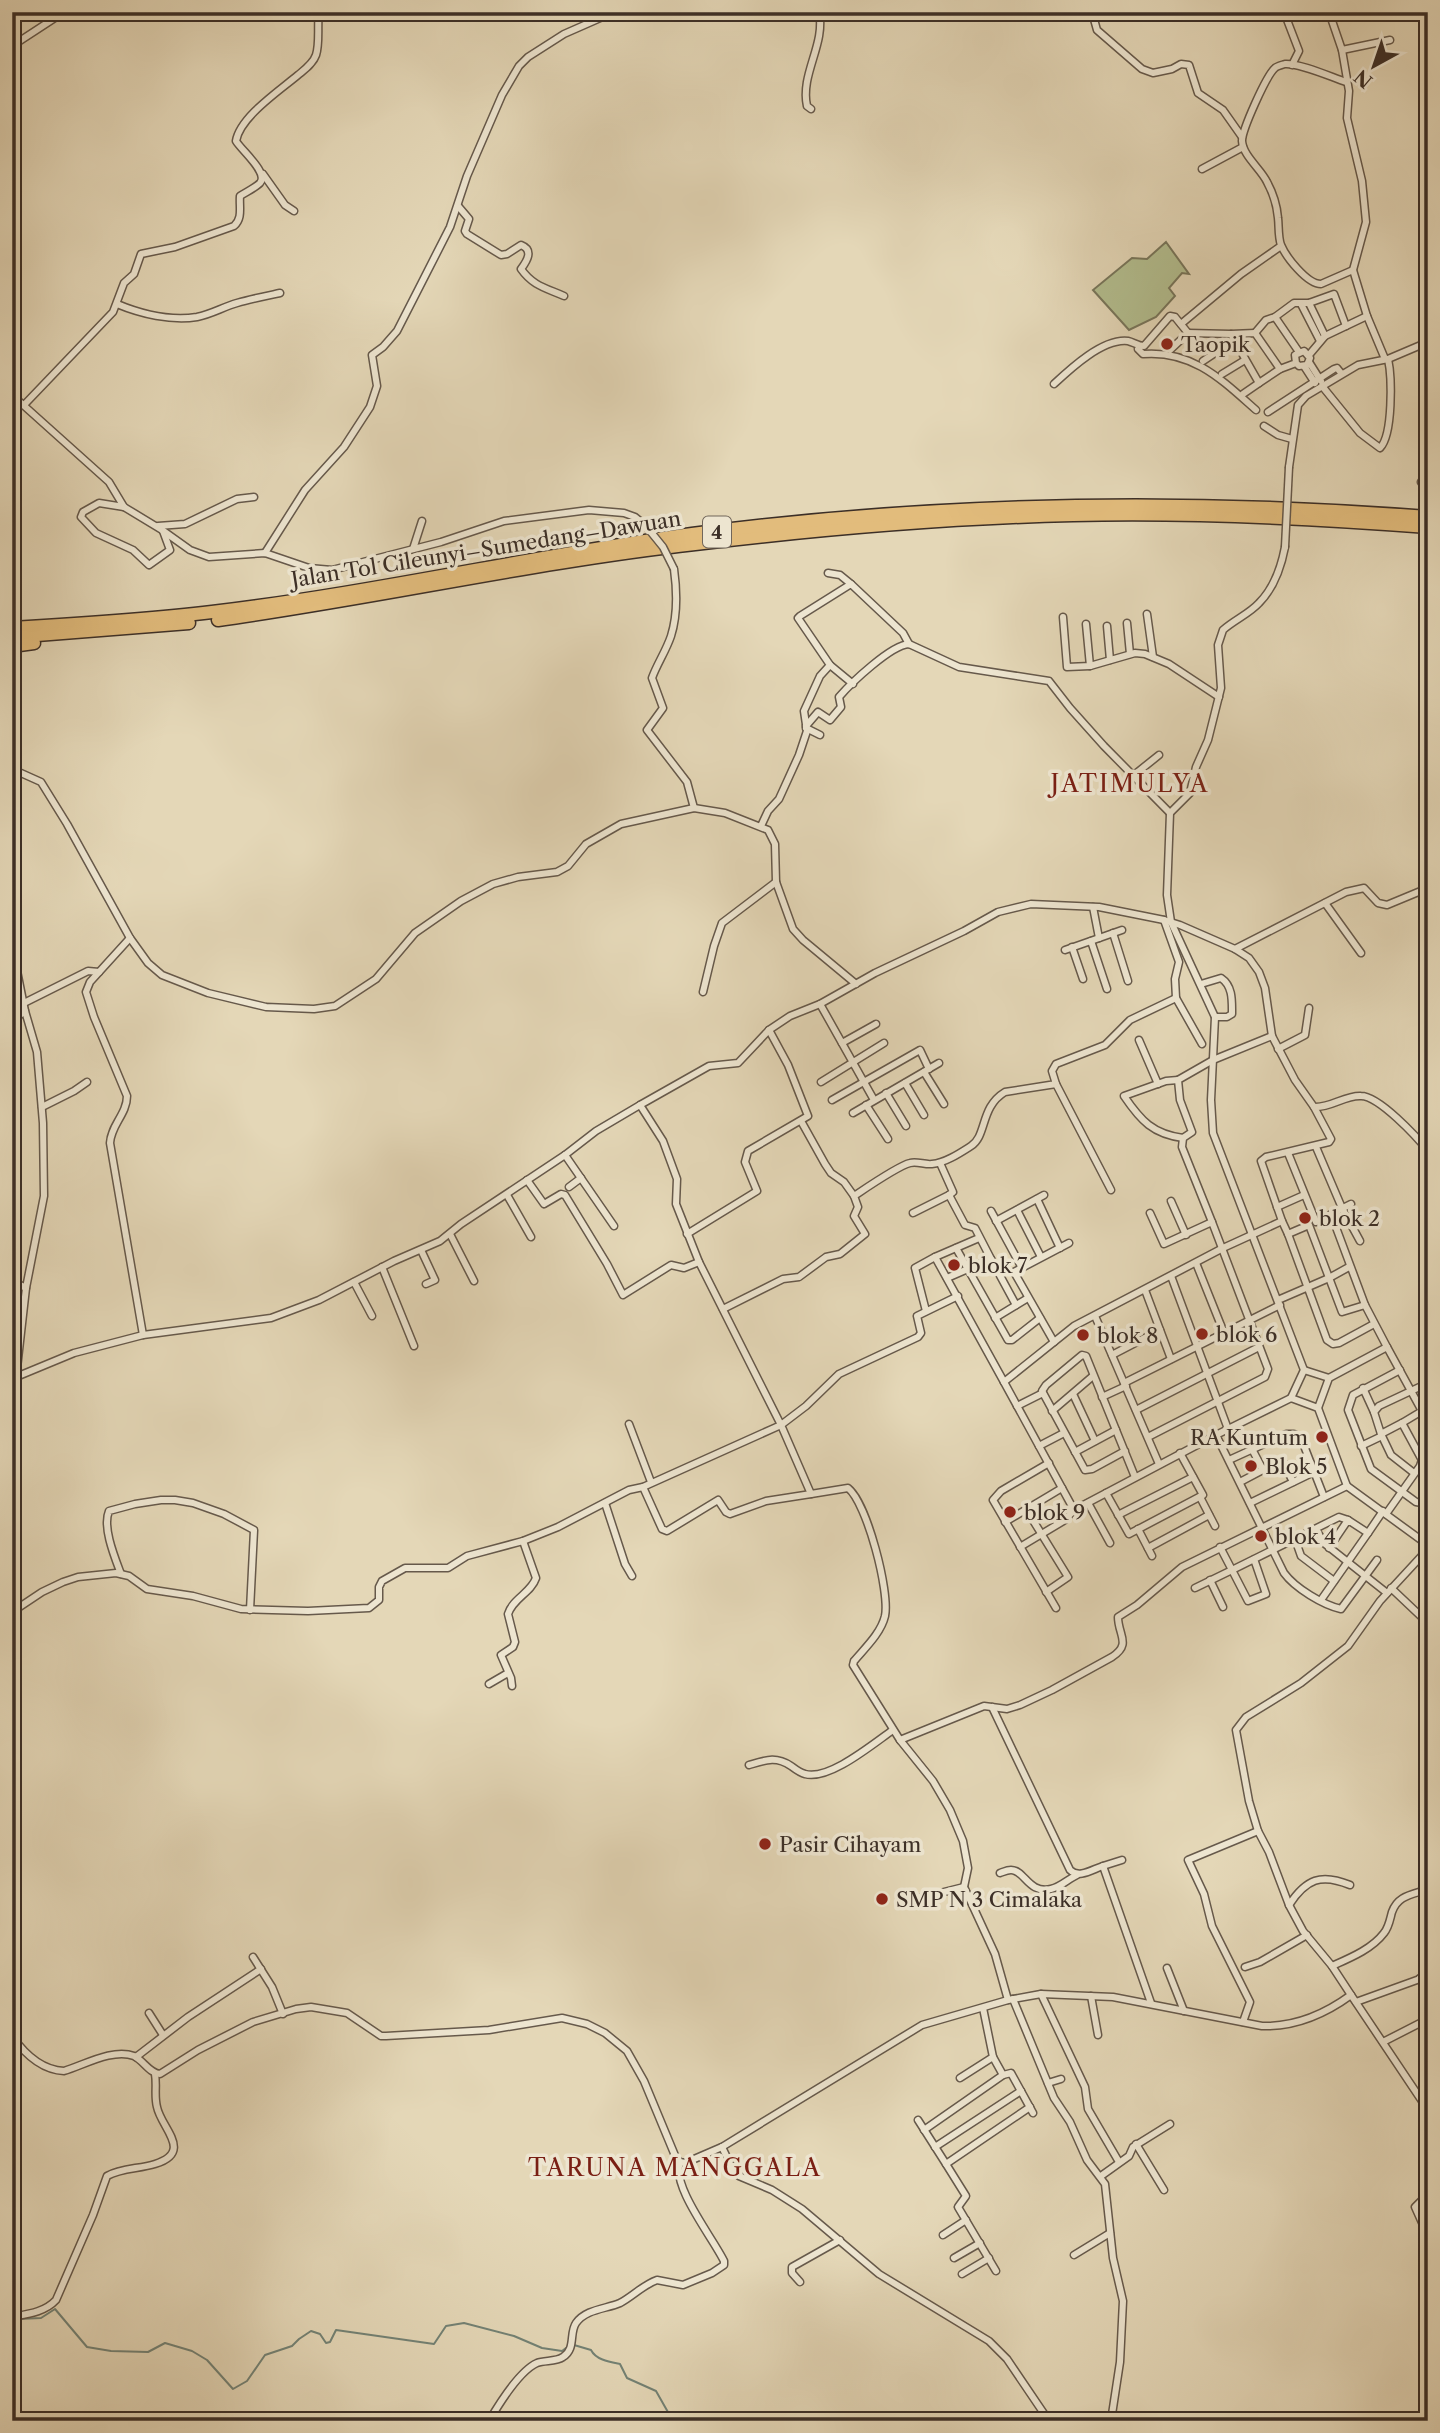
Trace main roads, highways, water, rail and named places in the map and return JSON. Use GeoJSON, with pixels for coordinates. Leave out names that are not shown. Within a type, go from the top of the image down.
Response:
{"type":"FeatureCollection","features":[{"type":"Feature","properties":{"kind":"highway","name":"Jalan Tol Cileunyi–Sumedang–Dawuan"},"geometry":{"type":"LineString","coordinates":[[12,628],[215,612],[695,534],[919,513],[1001,507],[1146,504],[1301,508],[1428,517]]}},
{"type":"Feature","properties":{"kind":"highway","name":"Jalan Tol Cileunyi–Sumedang–Dawuan"},"geometry":{"type":"LineString","coordinates":[[12,637],[180,624],[282,611],[681,545],[921,522],[1145,514],[1302,519],[1428,527]]}},
{"type":"Feature","properties":{"kind":"highway"},"geometry":{"type":"LineString","coordinates":[[12,646],[104,631]]}},
{"type":"Feature","properties":{"kind":"waterway"},"geometry":{"type":"LineString","coordinates":[[17,2319],[41,2318],[55,2309],[87,2347],[148,2352],[165,2343],[192,2351],[207,2360],[233,2389],[247,2381],[265,2355],[292,2346],[311,2331],[320,2334],[326,2343],[330,2342],[336,2330],[434,2344],[446,2326],[464,2323],[514,2336],[542,2348],[562,2351],[566,2348]]}},
{"type":"Feature","properties":{"kind":"waterway"},"geometry":{"type":"LineString","coordinates":[[574,2345],[591,2350],[604,2360],[620,2364],[627,2378],[656,2391],[673,2421]]}},
{"type":"Feature","properties":{"kind":"place","name":"Taopik"},"geometry":{"type":"Point","coordinates":[1167,344]}},
{"type":"Feature","properties":{"kind":"place","name":"blok 2"},"geometry":{"type":"Point","coordinates":[1305,1218]}},
{"type":"Feature","properties":{"kind":"place","name":"blok 7"},"geometry":{"type":"Point","coordinates":[954,1265]}},
{"type":"Feature","properties":{"kind":"place","name":"blok 6"},"geometry":{"type":"Point","coordinates":[1202,1334]}},
{"type":"Feature","properties":{"kind":"place","name":"blok 8"},"geometry":{"type":"Point","coordinates":[1083,1335]}},
{"type":"Feature","properties":{"kind":"place","name":"RA Kuntum"},"geometry":{"type":"Point","coordinates":[1322,1437]}},
{"type":"Feature","properties":{"kind":"place","name":"Blok 5"},"geometry":{"type":"Point","coordinates":[1251,1466]}},
{"type":"Feature","properties":{"kind":"place","name":"blok 9"},"geometry":{"type":"Point","coordinates":[1010,1512]}},
{"type":"Feature","properties":{"kind":"place","name":"blok 4"},"geometry":{"type":"Point","coordinates":[1261,1536]}},
{"type":"Feature","properties":{"kind":"place","name":"Pasir Cihayam"},"geometry":{"type":"Point","coordinates":[765,1844]}},
{"type":"Feature","properties":{"kind":"place","name":"SMP N 3 Cimalaka"},"geometry":{"type":"Point","coordinates":[882,1899]}},
{"type":"Feature","properties":{"kind":"district","name":"JATIMULYA"},"geometry":{"type":"Point","coordinates":[1130,783]}},
{"type":"Feature","properties":{"kind":"district","name":"TARUNA MANGGALA"},"geometry":{"type":"Point","coordinates":[675,2167]}}]}
